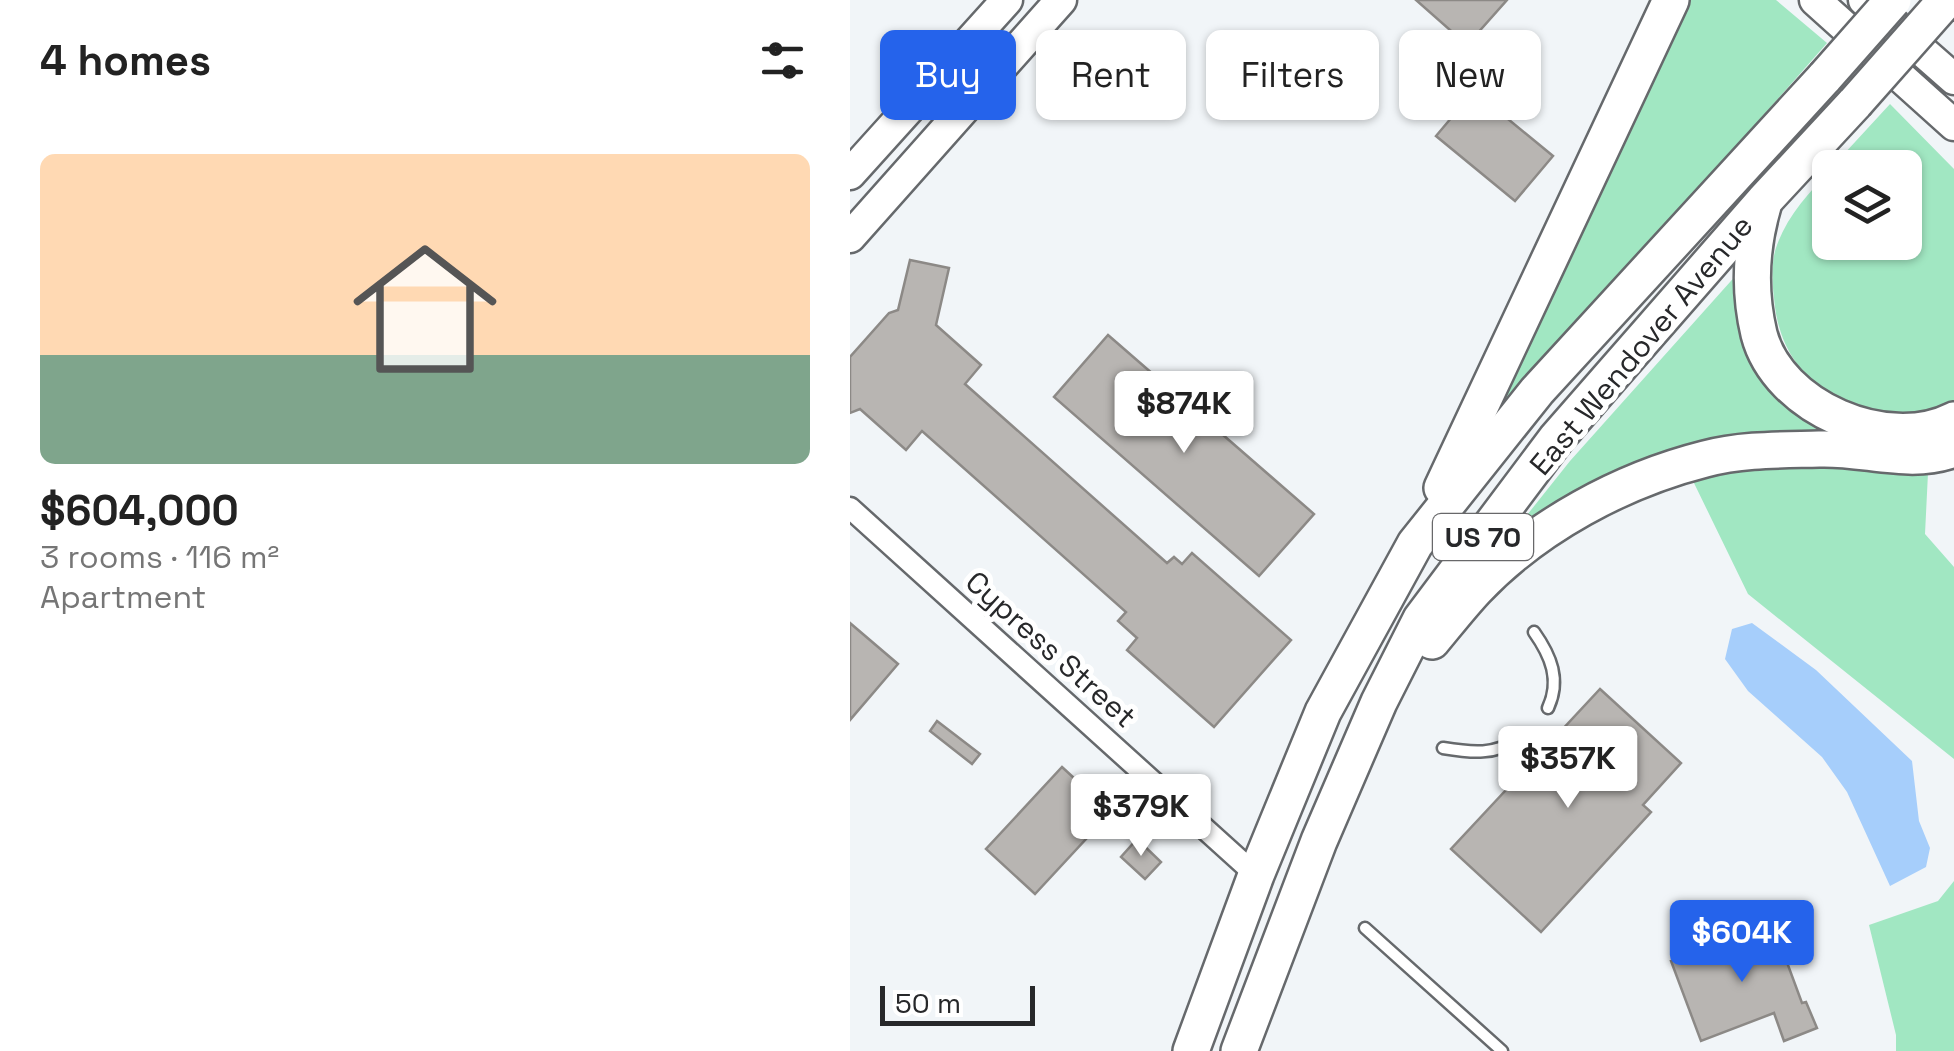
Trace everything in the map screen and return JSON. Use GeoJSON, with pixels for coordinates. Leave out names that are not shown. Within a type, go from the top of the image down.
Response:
{"type":"FeatureCollection","features":[{"type":"Feature","properties":{"kind":"highway"},"geometry":{"type":"LineString","coordinates":[[1415,544],[1671,0]]}},
{"type":"Feature","properties":{"kind":"highway","name":"East Wendover Avenue"},"geometry":{"type":"LineString","coordinates":[[1191,1051],[1256,875],[1323,712],[1415,544],[1537,390],[1894,0]]}},
{"type":"Feature","properties":{"kind":"highway","name":"East Wendover Avenue"},"geometry":{"type":"LineString","coordinates":[[1238,1051],[1318,841],[1379,702],[1421,619],[1556,439],[1946,0]]}},
{"type":"Feature","properties":{"kind":"highway"},"geometry":{"type":"LineString","coordinates":[[1764,201],[1755,232],[1752,279],[1760,338],[1781,376],[1811,402],[1859,428],[1904,432],[1954,420]]}},
{"type":"Feature","properties":{"kind":"highway"},"geometry":{"type":"LineString","coordinates":[[1379,702],[1478,586],[1529,544],[1591,504],[1654,475],[1708,458],[1764,450],[1829,448],[1885,456],[1939,455],[1954,448]]}},
{"type":"Feature","properties":{"kind":"main road"},"geometry":{"type":"LineString","coordinates":[[850,174],[1007,0]]}},
{"type":"Feature","properties":{"kind":"main road"},"geometry":{"type":"LineString","coordinates":[[850,237],[1061,0]]}},
{"type":"Feature","properties":{"kind":"main road"},"geometry":{"type":"LineString","coordinates":[[1814,0],[1954,125]]}},
{"type":"Feature","properties":{"kind":"main road"},"geometry":{"type":"LineString","coordinates":[[1864,0],[1954,79]]}},
{"type":"Feature","properties":{"kind":"street","name":"Cypress Street"},"geometry":{"type":"LineString","coordinates":[[850,508],[1256,875]]}},
{"type":"Feature","properties":{"kind":"lane"},"geometry":{"type":"LineString","coordinates":[[1534,632],[1546,649],[1555,678],[1548,708]]}},
{"type":"Feature","properties":{"kind":"lane"},"geometry":{"type":"LineString","coordinates":[[1444,748],[1488,753],[1505,749],[1520,739]]}},
{"type":"Feature","properties":{"kind":"lane"},"geometry":{"type":"LineString","coordinates":[[1365,928],[1502,1051]]}},
{"type":"Feature","properties":{"kind":"green space"},"geometry":{"type":"Polygon","coordinates":[[[1690,0],[1776,0],[1827,43],[1479,439],[1690,0]]]}},
{"type":"Feature","properties":{"kind":"green space"},"geometry":{"type":"Polygon","coordinates":[[[1890,104],[1954,169],[1954,410],[1914,420],[1858,408],[1817,385],[1788,348],[1779,325],[1773,285],[1774,257],[1787,224],[1812,191],[1812,260],[1922,260],[1922,150],[1848,150],[1890,104]]]}},
{"type":"Feature","properties":{"kind":"green space"},"geometry":{"type":"Polygon","coordinates":[[[1747,263],[1751,331],[1845,433],[1800,436],[1496,554],[1570,461],[1747,263]]]}},
{"type":"Feature","properties":{"kind":"green space"},"geometry":{"type":"Polygon","coordinates":[[[1844,462],[1895,474],[1928,473],[1925,534],[1954,567],[1954,759],[1748,594],[1693,481],[1738,468],[1844,462]]]}},
{"type":"Feature","properties":{"kind":"green space"},"geometry":{"type":"Polygon","coordinates":[[[1954,881],[1954,1051],[1896,1051],[1896,1035],[1869,925],[1938,901],[1954,881]]]}},
{"type":"Feature","properties":{"kind":"water"},"geometry":{"type":"Polygon","coordinates":[[[1752,623],[1816,670],[1912,761],[1919,821],[1930,848],[1926,867],[1890,886],[1847,792],[1822,757],[1748,691],[1725,659],[1732,629],[1752,623]]]}},
{"type":"Feature","properties":{"kind":"building"},"geometry":{"type":"Polygon","coordinates":[[[1416,0],[1507,0],[1480,30],[1450,30],[1416,0]]]}},
{"type":"Feature","properties":{"kind":"building"},"geometry":{"type":"Polygon","coordinates":[[[1450,120],[1509,120],[1553,156],[1515,201],[1436,136],[1450,120]]]}},
{"type":"Feature","properties":{"kind":"building"},"geometry":{"type":"Polygon","coordinates":[[[910,260],[949,268],[936,325],[981,365],[965,384],[1167,563],[1174,557],[1182,564],[1192,553],[1291,640],[1214,727],[1127,650],[1137,638],[1118,621],[1126,612],[922,431],[906,450],[860,409],[850,413],[850,357],[889,313],[898,310],[910,260]]]}},
{"type":"Feature","properties":{"kind":"building"},"geometry":{"type":"Polygon","coordinates":[[[1108,335],[1314,514],[1259,576],[1054,397],[1108,335]]]}},
{"type":"Feature","properties":{"kind":"building"},"geometry":{"type":"Polygon","coordinates":[[[850,623],[898,664],[850,720],[850,623]]]}},
{"type":"Feature","properties":{"kind":"building"},"geometry":{"type":"Polygon","coordinates":[[[1600,689],[1681,763],[1643,805],[1651,812],[1541,932],[1451,849],[1600,689]]]}},
{"type":"Feature","properties":{"kind":"building"},"geometry":{"type":"Polygon","coordinates":[[[937,721],[980,754],[972,764],[930,731],[937,721]]]}},
{"type":"Feature","properties":{"kind":"building"},"geometry":{"type":"Polygon","coordinates":[[[1062,767],[1111,812],[1035,894],[986,849],[1062,767]]]}},
{"type":"Feature","properties":{"kind":"building"},"geometry":{"type":"Polygon","coordinates":[[[1137,839],[1161,862],[1145,879],[1121,857],[1137,839]]]}},
{"type":"Feature","properties":{"kind":"building"},"geometry":{"type":"Polygon","coordinates":[[[1772,922],[1802,1003],[1806,1002],[1817,1028],[1784,1041],[1774,1013],[1701,1041],[1671,961],[1772,922]]]}}]}
